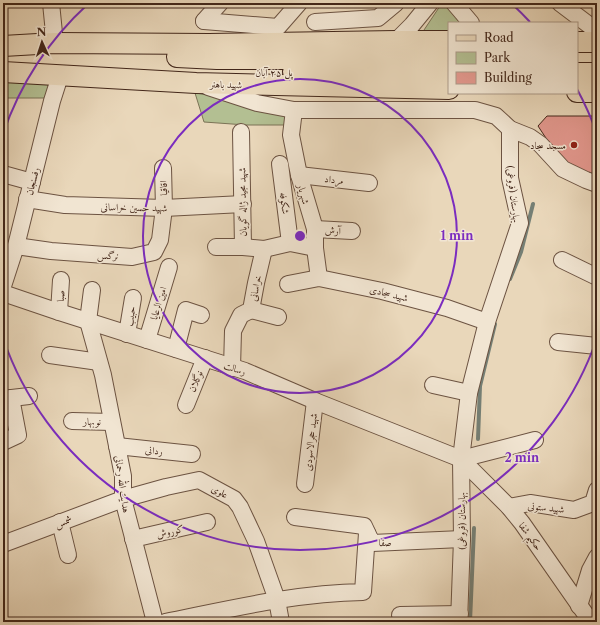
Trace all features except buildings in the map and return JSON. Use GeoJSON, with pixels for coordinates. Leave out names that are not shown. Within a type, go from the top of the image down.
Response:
{"type":"FeatureCollection","features":[{"type":"Feature","properties":{"kind":"main road"},"geometry":{"type":"LineString","coordinates":[[4,46],[55,43],[209,44],[396,41],[448,42]]}},
{"type":"Feature","properties":{"kind":"main road"},"geometry":{"type":"LineString","coordinates":[[588,45],[597,59]]}},
{"type":"Feature","properties":{"kind":"main road","name":"پل ۲۵ آبان"},"geometry":{"type":"LineString","coordinates":[[4,46],[55,51],[217,59],[448,59]]}},
{"type":"Feature","properties":{"kind":"main road","name":"پل ۲۵ آبان"},"geometry":{"type":"LineString","coordinates":[[3,67],[55,65],[219,72],[448,74]]}},
{"type":"Feature","properties":{"kind":"main road","name":"شهید باهنر"},"geometry":{"type":"LineString","coordinates":[[3,72],[196,83],[448,89]]}},
{"type":"Feature","properties":{"kind":"main road"},"geometry":{"type":"LineString","coordinates":[[578,73],[597,73]]}},
{"type":"Feature","properties":{"kind":"street"},"geometry":{"type":"LineString","coordinates":[[51,3],[55,43]]}},
{"type":"Feature","properties":{"kind":"street"},"geometry":{"type":"LineString","coordinates":[[220,3],[204,21],[278,26],[298,3]]}},
{"type":"Feature","properties":{"kind":"street"},"geometry":{"type":"LineString","coordinates":[[316,22],[378,18],[396,3]]}},
{"type":"Feature","properties":{"kind":"street"},"geometry":{"type":"LineString","coordinates":[[396,41],[412,25],[430,3]]}},
{"type":"Feature","properties":{"kind":"street"},"geometry":{"type":"LineString","coordinates":[[454,3],[470,22]]}},
{"type":"Feature","properties":{"kind":"street"},"geometry":{"type":"LineString","coordinates":[[560,3],[573,22]]}},
{"type":"Feature","properties":{"kind":"street"},"geometry":{"type":"LineString","coordinates":[[578,30],[588,45]]}},
{"type":"Feature","properties":{"kind":"street","name":"رفسنجان"},"geometry":{"type":"LineString","coordinates":[[3,286],[16,246],[52,101],[60,76]]}},
{"type":"Feature","properties":{"kind":"street"},"geometry":{"type":"LineString","coordinates":[[196,83],[257,103],[294,110],[475,110],[496,116],[510,129],[530,137],[540,144],[563,170],[597,184]]}},
{"type":"Feature","properties":{"kind":"street","name":"شهریار"},"geometry":{"type":"LineString","coordinates":[[294,110],[291,135],[299,175],[315,229],[315,248],[319,278]]}},
{"type":"Feature","properties":{"kind":"street","name":"بهارستان (فروغی)"},"geometry":{"type":"LineString","coordinates":[[459,618],[462,539],[461,459],[469,393],[487,322],[520,223],[510,178],[510,129]]}},
{"type":"Feature","properties":{"kind":"street","name":"شهید مجید ژاله گویان"},"geometry":{"type":"LineString","coordinates":[[241,132],[243,247],[264,249],[290,243],[315,248]]}},
{"type":"Feature","properties":{"kind":"street","name":"شکوفه"},"geometry":{"type":"LineString","coordinates":[[280,164],[290,243]]}},
{"type":"Feature","properties":{"kind":"street","name":"اقاقیا"},"geometry":{"type":"LineString","coordinates":[[163,168],[164,208]]}},
{"type":"Feature","properties":{"kind":"street"},"geometry":{"type":"LineString","coordinates":[[3,174],[32,182]]}},
{"type":"Feature","properties":{"kind":"street","name":"مرداد"},"geometry":{"type":"LineString","coordinates":[[299,175],[369,183]]}},
{"type":"Feature","properties":{"kind":"street","name":"شهید حسین خراسانی"},"geometry":{"type":"LineString","coordinates":[[27,199],[65,205],[164,208],[243,204]]}},
{"type":"Feature","properties":{"kind":"street","name":"نرگس"},"geometry":{"type":"LineString","coordinates":[[16,246],[51,251],[132,257],[154,252],[160,240],[164,208]]}},
{"type":"Feature","properties":{"kind":"street","name":"آرش"},"geometry":{"type":"LineString","coordinates":[[315,229],[352,231]]}},
{"type":"Feature","properties":{"kind":"street"},"geometry":{"type":"LineString","coordinates":[[216,247],[243,247]]}},
{"type":"Feature","properties":{"kind":"street","name":"خراسانی"},"geometry":{"type":"LineString","coordinates":[[232,368],[233,331],[241,315],[251,310],[264,249]]}},
{"type":"Feature","properties":{"kind":"street"},"geometry":{"type":"LineString","coordinates":[[562,260],[597,277]]}},
{"type":"Feature","properties":{"kind":"street","name":"امین الرعایا"},"geometry":{"type":"LineString","coordinates":[[147,340],[169,267]]}},
{"type":"Feature","properties":{"kind":"street","name":"شهید سجادی"},"geometry":{"type":"LineString","coordinates":[[288,284],[319,278],[382,291],[447,308],[487,322]]}},
{"type":"Feature","properties":{"kind":"street","name":"صبا"},"geometry":{"type":"LineString","coordinates":[[59,312],[61,280]]}},
{"type":"Feature","properties":{"kind":"street"},"geometry":{"type":"LineString","coordinates":[[88,321],[92,290]]}},
{"type":"Feature","properties":{"kind":"street","name":"رسالت"},"geometry":{"type":"LineString","coordinates":[[3,293],[245,371],[315,401],[461,459]]}},
{"type":"Feature","properties":{"kind":"street","name":"حبیب"},"geometry":{"type":"LineString","coordinates":[[127,334],[133,298]]}},
{"type":"Feature","properties":{"kind":"street"},"geometry":{"type":"LineString","coordinates":[[176,349],[186,310],[201,314]]}},
{"type":"Feature","properties":{"kind":"street"},"geometry":{"type":"LineString","coordinates":[[251,310],[278,317]]}},
{"type":"Feature","properties":{"kind":"street","name":"هدایت الله رحمانی"},"geometry":{"type":"LineString","coordinates":[[88,321],[103,375],[123,476],[123,499],[155,622]]}},
{"type":"Feature","properties":{"kind":"street"},"geometry":{"type":"LineString","coordinates":[[558,342],[597,346]]}},
{"type":"Feature","properties":{"kind":"street"},"geometry":{"type":"LineString","coordinates":[[50,355],[99,362]]}},
{"type":"Feature","properties":{"kind":"street","name":"نوگلان"},"geometry":{"type":"LineString","coordinates":[[186,405],[204,358]]}},
{"type":"Feature","properties":{"kind":"street"},"geometry":{"type":"LineString","coordinates":[[433,385],[469,393]]}},
{"type":"Feature","properties":{"kind":"street"},"geometry":{"type":"LineString","coordinates":[[3,442],[18,435],[7,399],[29,396]]}},
{"type":"Feature","properties":{"kind":"street","name":"شهید حجرالاسودی"},"geometry":{"type":"LineString","coordinates":[[305,484],[315,401]]}},
{"type":"Feature","properties":{"kind":"street","name":"نوبهار"},"geometry":{"type":"LineString","coordinates":[[72,421],[112,422]]}},
{"type":"Feature","properties":{"kind":"street"},"geometry":{"type":"LineString","coordinates":[[461,459],[535,440]]}},
{"type":"Feature","properties":{"kind":"street","name":"ردانی"},"geometry":{"type":"LineString","coordinates":[[117,446],[192,454]]}},
{"type":"Feature","properties":{"kind":"street","name":"حکیم شفا"},"geometry":{"type":"LineString","coordinates":[[461,459],[509,507],[522,523],[591,622]]}},
{"type":"Feature","properties":{"kind":"street","name":"علوی"},"geometry":{"type":"LineString","coordinates":[[123,499],[166,487],[199,480],[234,499],[240,507],[256,541],[277,600],[281,622]]}},
{"type":"Feature","properties":{"kind":"street","name":"شمس"},"geometry":{"type":"LineString","coordinates":[[3,544],[123,499]]}},
{"type":"Feature","properties":{"kind":"street","name":"شهید ستونی"},"geometry":{"type":"LineString","coordinates":[[509,507],[530,503],[574,510],[596,500]]}},
{"type":"Feature","properties":{"kind":"street","name":"صفا"},"geometry":{"type":"LineString","coordinates":[[295,517],[364,526],[372,543],[462,539]]}},
{"type":"Feature","properties":{"kind":"street"},"geometry":{"type":"LineString","coordinates":[[60,522],[68,555]]}},
{"type":"Feature","properties":{"kind":"street","name":"کوروش"},"geometry":{"type":"LineString","coordinates":[[133,539],[207,522]]}},
{"type":"Feature","properties":{"kind":"street"},"geometry":{"type":"LineString","coordinates":[[165,622],[277,600],[346,592],[363,592],[367,533]]}},
{"type":"Feature","properties":{"kind":"street"},"geometry":{"type":"LineString","coordinates":[[579,606],[590,570],[597,557]]}},
{"type":"Feature","properties":{"kind":"street"},"geometry":{"type":"LineString","coordinates":[[400,615],[459,618]]}},
{"type":"Feature","properties":{"kind":"green space"},"geometry":{"type":"Polygon","coordinates":[[[442,3],[447,3],[460,22],[448,22],[448,36],[420,36],[442,3]]]}},
{"type":"Feature","properties":{"kind":"green space"},"geometry":{"type":"Polygon","coordinates":[[[3,79],[54,81],[49,98],[3,98],[3,79]]]}},
{"type":"Feature","properties":{"kind":"green space"},"geometry":{"type":"Polygon","coordinates":[[[195,93],[289,113],[288,125],[246,125],[204,122],[195,93]]]}},
{"type":"Feature","properties":{"kind":"waterway"},"geometry":{"type":"LineString","coordinates":[[510,279],[521,252],[533,204]]}},
{"type":"Feature","properties":{"kind":"waterway"},"geometry":{"type":"LineString","coordinates":[[478,439],[480,386],[495,324]]}},
{"type":"Feature","properties":{"kind":"waterway"},"geometry":{"type":"LineString","coordinates":[[470,622],[474,528]]}},
{"type":"Feature","properties":{"kind":"place","name":"مسجد سجاد"},"geometry":{"type":"Point","coordinates":[574,145]}}]}
